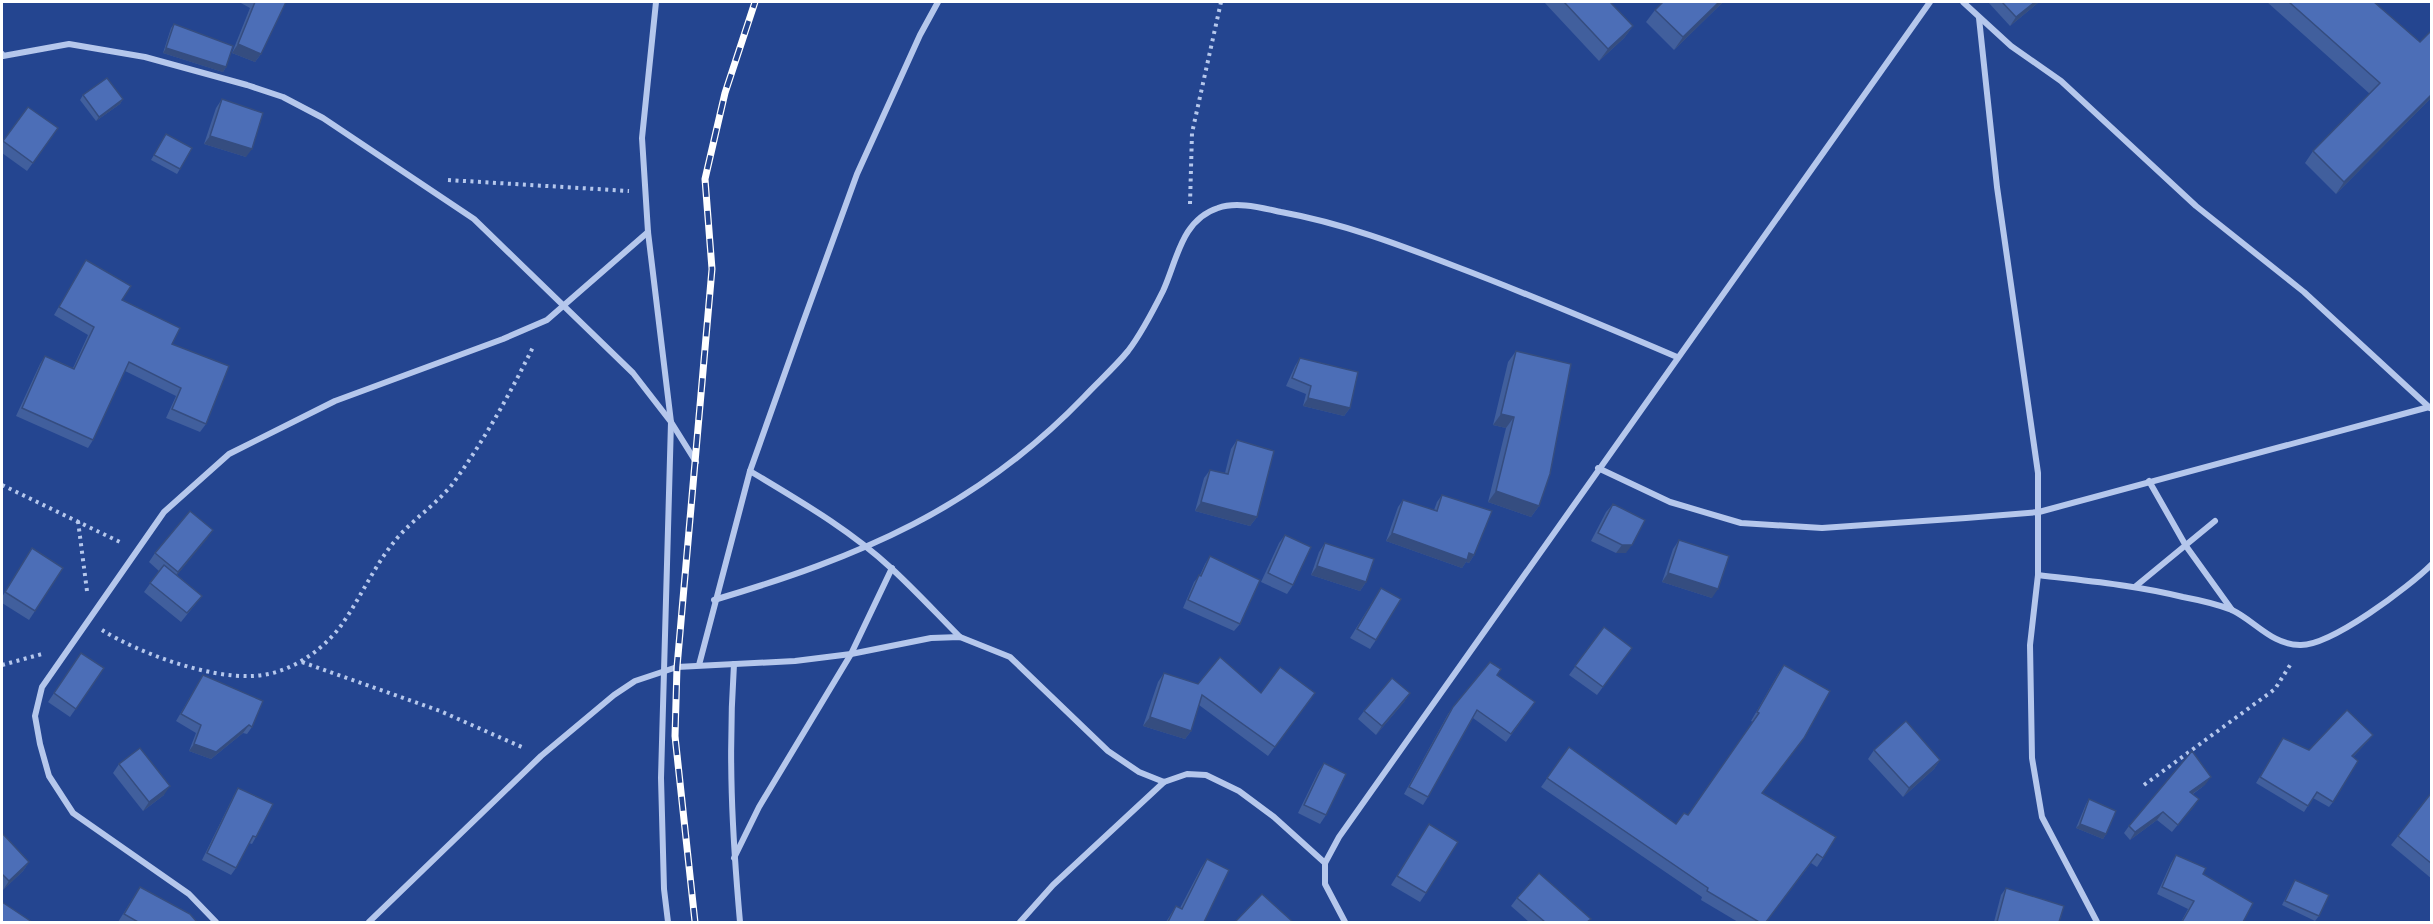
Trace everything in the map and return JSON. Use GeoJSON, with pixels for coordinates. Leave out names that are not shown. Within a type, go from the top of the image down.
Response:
{"type":"FeatureCollection","features":[{"type":"Feature","properties":{"kind":"street"},"geometry":{"type":"LineString","coordinates":[[656,2],[642,138],[648,232],[671,422],[661,778],[664,889],[668,922]]}},
{"type":"Feature","properties":{"kind":"street"},"geometry":{"type":"LineString","coordinates":[[699,665],[714,600],[750,471],[856,174],[920,34],[938,2]]}},
{"type":"Feature","properties":{"kind":"street"},"geometry":{"type":"LineString","coordinates":[[1345,922],[1325,884],[1324,862],[1339,837],[1456,675],[1598,468],[1930,2]]}},
{"type":"Feature","properties":{"kind":"street"},"geometry":{"type":"LineString","coordinates":[[1963,2],[2011,46],[2061,81],[2196,206],[2304,292],[2430,409]]}},
{"type":"Feature","properties":{"kind":"street"},"geometry":{"type":"LineString","coordinates":[[1979,18],[1997,187],[2032,415],[2038,473],[2038,574],[2030,645],[2032,758],[2042,817],[2097,922]]}},
{"type":"Feature","properties":{"kind":"street"},"geometry":{"type":"LineString","coordinates":[[2,56],[69,44],[145,57],[283,97],[323,118],[474,219],[633,373],[671,422],[696,462]]}},
{"type":"Feature","properties":{"kind":"street"},"geometry":{"type":"LineString","coordinates":[[714,600],[792,577],[868,548],[945,509],[1003,469],[1054,428],[1128,351],[1162,291],[1180,245],[1191,225],[1218,207],[1250,206],[1319,219],[1467,271],[1677,357]]}},
{"type":"Feature","properties":{"kind":"street"},"geometry":{"type":"LineString","coordinates":[[216,922],[189,894],[73,813],[49,776],[35,716],[42,687],[136,550],[165,512],[229,453],[335,401],[503,339],[547,320],[565,307],[648,232]]}},
{"type":"Feature","properties":{"kind":"street"},"geometry":{"type":"LineString","coordinates":[[1598,468],[1670,502],[1742,523],[1822,528],[2039,512],[2149,481],[2430,409]]}},
{"type":"Feature","properties":{"kind":"street"},"geometry":{"type":"LineString","coordinates":[[750,471],[804,503],[868,548],[892,568],[960,637],[1010,657],[1108,751],[1138,772],[1164,782]]}},
{"type":"Feature","properties":{"kind":"street"},"geometry":{"type":"LineString","coordinates":[[2149,481],[2186,546],[2232,610],[2274,639],[2301,645],[2328,637],[2372,611],[2432,564]]}},
{"type":"Feature","properties":{"kind":"street"},"geometry":{"type":"LineString","coordinates":[[2136,586],[2215,521]]}},
{"type":"Feature","properties":{"kind":"street"},"geometry":{"type":"LineString","coordinates":[[734,858],[775,778],[851,654],[892,568]]}},
{"type":"Feature","properties":{"kind":"street"},"geometry":{"type":"LineString","coordinates":[[2038,574],[2136,586],[2232,610]]}},
{"type":"Feature","properties":{"kind":"street"},"geometry":{"type":"LineString","coordinates":[[369,922],[541,756],[614,695],[635,681],[663,670],[699,665],[795,661],[851,654],[931,638],[960,637]]}},
{"type":"Feature","properties":{"kind":"street"},"geometry":{"type":"LineString","coordinates":[[734,663],[729,738],[734,858],[740,922]]}},
{"type":"Feature","properties":{"kind":"street"},"geometry":{"type":"LineString","coordinates":[[1020,922],[1053,885],[1164,782],[1187,774],[1206,775],[1231,787],[1274,817],[1324,862]]}},
{"type":"Feature","properties":{"kind":"path"},"geometry":{"type":"LineString","coordinates":[[1191,225],[1189,178],[1192,133],[1221,2]]}},
{"type":"Feature","properties":{"kind":"path"},"geometry":{"type":"LineString","coordinates":[[417,179],[475,180],[646,192]]}},
{"type":"Feature","properties":{"kind":"path"},"geometry":{"type":"LineString","coordinates":[[78,521],[86,577],[88,621],[127,646],[173,663],[252,676],[302,662],[318,650],[339,627],[399,536],[453,483],[501,409],[547,320]]}},
{"type":"Feature","properties":{"kind":"path"},"geometry":{"type":"LineString","coordinates":[[2,485],[136,550]]}},
{"type":"Feature","properties":{"kind":"path"},"geometry":{"type":"LineString","coordinates":[[2144,785],[2275,689],[2301,645]]}},
{"type":"Feature","properties":{"kind":"path"},"geometry":{"type":"LineString","coordinates":[[2,665],[71,646]]}},
{"type":"Feature","properties":{"kind":"path"},"geometry":{"type":"LineString","coordinates":[[302,662],[440,711],[541,756]]}},
{"type":"Feature","properties":{"kind":"building"},"geometry":{"type":"Polygon","coordinates":[[[255,2],[286,2],[261,54],[238,44],[255,2]]]}},
{"type":"Feature","properties":{"kind":"building"},"geometry":{"type":"Polygon","coordinates":[[[1564,2],[1610,2],[1633,26],[1608,49],[1564,2]]]}},
{"type":"Feature","properties":{"kind":"building"},"geometry":{"type":"Polygon","coordinates":[[[1663,2],[1719,2],[1683,37],[1655,10],[1663,2]]]}},
{"type":"Feature","properties":{"kind":"building"},"geometry":{"type":"Polygon","coordinates":[[[2002,2],[2035,2],[2016,17],[2002,2]]]}},
{"type":"Feature","properties":{"kind":"building"},"geometry":{"type":"Polygon","coordinates":[[[2289,2],[2374,2],[2420,42],[2432,30],[2432,94],[2344,182],[2313,151],[2380,83],[2289,2]]]}},
{"type":"Feature","properties":{"kind":"building"},"geometry":{"type":"Polygon","coordinates":[[[174,24],[233,46],[226,67],[166,48],[174,24]]]}},
{"type":"Feature","properties":{"kind":"building"},"geometry":{"type":"Polygon","coordinates":[[[107,78],[123,99],[99,117],[83,95],[107,78]]]}},
{"type":"Feature","properties":{"kind":"building"},"geometry":{"type":"Polygon","coordinates":[[[222,99],[263,113],[252,149],[210,136],[222,99]]]}},
{"type":"Feature","properties":{"kind":"building"},"geometry":{"type":"Polygon","coordinates":[[[28,107],[58,128],[33,163],[3,141],[28,107]]]}},
{"type":"Feature","properties":{"kind":"building"},"geometry":{"type":"Polygon","coordinates":[[[166,134],[192,148],[180,169],[154,155],[166,134]]]}},
{"type":"Feature","properties":{"kind":"building"},"geometry":{"type":"Polygon","coordinates":[[[86,260],[131,286],[122,300],[180,328],[172,344],[229,366],[206,424],[172,409],[181,388],[129,362],[93,440],[22,408],[45,356],[74,369],[94,327],[59,307],[86,260]]]}},
{"type":"Feature","properties":{"kind":"building"},"geometry":{"type":"Polygon","coordinates":[[[1516,351],[1571,364],[1550,474],[1539,506],[1496,491],[1514,417],[1501,414],[1516,351]]]}},
{"type":"Feature","properties":{"kind":"building"},"geometry":{"type":"Polygon","coordinates":[[[1300,358],[1358,372],[1350,408],[1308,398],[1311,386],[1292,378],[1300,358]]]}},
{"type":"Feature","properties":{"kind":"building"},"geometry":{"type":"Polygon","coordinates":[[[1237,440],[1274,451],[1257,517],[1201,502],[1210,470],[1228,474],[1237,440]]]}},
{"type":"Feature","properties":{"kind":"building"},"geometry":{"type":"Polygon","coordinates":[[[1442,495],[1492,511],[1474,555],[1469,553],[1467,560],[1392,533],[1403,500],[1437,511],[1442,495]]]}},
{"type":"Feature","properties":{"kind":"building"},"geometry":{"type":"Polygon","coordinates":[[[1613,504],[1645,520],[1632,545],[1622,545],[1598,533],[1613,504]]]}},
{"type":"Feature","properties":{"kind":"building"},"geometry":{"type":"Polygon","coordinates":[[[190,511],[213,530],[178,572],[155,553],[190,511]]]}},
{"type":"Feature","properties":{"kind":"building"},"geometry":{"type":"Polygon","coordinates":[[[1285,535],[1311,547],[1293,585],[1268,573],[1285,535]]]}},
{"type":"Feature","properties":{"kind":"building"},"geometry":{"type":"Polygon","coordinates":[[[1679,540],[1729,556],[1718,589],[1668,573],[1679,540]]]}},
{"type":"Feature","properties":{"kind":"building"},"geometry":{"type":"Polygon","coordinates":[[[1325,543],[1374,559],[1366,582],[1317,566],[1325,543]]]}},
{"type":"Feature","properties":{"kind":"building"},"geometry":{"type":"Polygon","coordinates":[[[32,548],[63,568],[35,611],[5,592],[32,548]]]}},
{"type":"Feature","properties":{"kind":"building"},"geometry":{"type":"Polygon","coordinates":[[[1210,556],[1260,580],[1240,624],[1188,600],[1210,556]]]}},
{"type":"Feature","properties":{"kind":"building"},"geometry":{"type":"Polygon","coordinates":[[[164,565],[202,596],[187,613],[150,583],[164,565]]]}},
{"type":"Feature","properties":{"kind":"building"},"geometry":{"type":"Polygon","coordinates":[[[1381,588],[1401,599],[1376,640],[1357,629],[1381,588]]]}},
{"type":"Feature","properties":{"kind":"building"},"geometry":{"type":"Polygon","coordinates":[[[1604,627],[1632,648],[1603,687],[1575,666],[1604,627]]]}},
{"type":"Feature","properties":{"kind":"building"},"geometry":{"type":"Polygon","coordinates":[[[81,653],[104,668],[76,709],[54,693],[81,653]]]}},
{"type":"Feature","properties":{"kind":"building"},"geometry":{"type":"Polygon","coordinates":[[[1220,657],[1261,693],[1280,667],[1315,693],[1275,747],[1202,695],[1191,731],[1150,717],[1164,673],[1198,684],[1220,657]]]}},
{"type":"Feature","properties":{"kind":"building"},"geometry":{"type":"Polygon","coordinates":[[[1490,662],[1501,669],[1497,675],[1535,702],[1511,734],[1477,710],[1428,797],[1409,787],[1453,707],[1490,662]]]}},
{"type":"Feature","properties":{"kind":"building"},"geometry":{"type":"Polygon","coordinates":[[[1784,665],[1830,691],[1804,738],[1762,793],[1836,837],[1823,858],[1817,854],[1766,922],[1759,922],[1707,891],[1708,888],[1547,778],[1569,747],[1676,824],[1684,813],[1688,815],[1759,713],[1757,712],[1784,665]]]}},
{"type":"Feature","properties":{"kind":"building"},"geometry":{"type":"Polygon","coordinates":[[[203,675],[263,701],[252,727],[249,725],[216,752],[194,744],[201,725],[181,714],[203,675]]]}},
{"type":"Feature","properties":{"kind":"building"},"geometry":{"type":"Polygon","coordinates":[[[1392,678],[1410,693],[1382,726],[1364,711],[1392,678]]]}},
{"type":"Feature","properties":{"kind":"building"},"geometry":{"type":"Polygon","coordinates":[[[2347,710],[2373,735],[2352,756],[2358,761],[2333,802],[2317,792],[2308,806],[2260,777],[2283,738],[2309,750],[2347,710]]]}},
{"type":"Feature","properties":{"kind":"building"},"geometry":{"type":"Polygon","coordinates":[[[1906,721],[1940,760],[1909,788],[1874,750],[1906,721]]]}},
{"type":"Feature","properties":{"kind":"building"},"geometry":{"type":"Polygon","coordinates":[[[140,748],[170,786],[149,802],[119,764],[140,748]]]}},
{"type":"Feature","properties":{"kind":"building"},"geometry":{"type":"Polygon","coordinates":[[[2192,751],[2211,777],[2190,792],[2199,799],[2178,825],[2163,812],[2135,832],[2129,826],[2192,751]]]}},
{"type":"Feature","properties":{"kind":"building"},"geometry":{"type":"Polygon","coordinates":[[[1324,763],[1346,774],[1326,815],[1304,805],[1324,763]]]}},
{"type":"Feature","properties":{"kind":"building"},"geometry":{"type":"Polygon","coordinates":[[[238,788],[273,804],[236,868],[207,853],[238,788]]]}},
{"type":"Feature","properties":{"kind":"building"},"geometry":{"type":"Polygon","coordinates":[[[2432,792],[2432,864],[2398,836],[2432,792]]]}},
{"type":"Feature","properties":{"kind":"building"},"geometry":{"type":"Polygon","coordinates":[[[2089,799],[2116,811],[2106,834],[2080,824],[2089,799]]]}},
{"type":"Feature","properties":{"kind":"building"},"geometry":{"type":"Polygon","coordinates":[[[1429,824],[1458,842],[1426,893],[1397,876],[1429,824]]]}},
{"type":"Feature","properties":{"kind":"building"},"geometry":{"type":"Polygon","coordinates":[[[2,833],[29,862],[9,881],[2,874],[2,833]]]}},
{"type":"Feature","properties":{"kind":"building"},"geometry":{"type":"Polygon","coordinates":[[[2176,855],[2206,868],[2203,874],[2253,903],[2243,922],[2182,922],[2194,901],[2162,887],[2176,855]]]}},
{"type":"Feature","properties":{"kind":"building"},"geometry":{"type":"Polygon","coordinates":[[[1207,859],[1229,870],[1204,922],[1168,922],[1176,906],[1182,909],[1207,859]]]}},
{"type":"Feature","properties":{"kind":"building"},"geometry":{"type":"Polygon","coordinates":[[[1539,873],[1591,919],[1587,922],[1545,922],[1517,898],[1539,873]]]}},
{"type":"Feature","properties":{"kind":"building"},"geometry":{"type":"Polygon","coordinates":[[[2295,880],[2329,895],[2319,916],[2285,901],[2295,880]]]}},
{"type":"Feature","properties":{"kind":"building"},"geometry":{"type":"Polygon","coordinates":[[[140,887],[190,914],[197,922],[138,922],[124,914],[140,887]]]}},
{"type":"Feature","properties":{"kind":"building"},"geometry":{"type":"Polygon","coordinates":[[[2006,888],[2064,906],[2059,922],[1997,922],[2006,888]]]}},
{"type":"Feature","properties":{"kind":"building"},"geometry":{"type":"Polygon","coordinates":[[[1262,894],[1293,922],[1235,922],[1262,894]]]}},
{"type":"Feature","properties":{"kind":"building"},"geometry":{"type":"Polygon","coordinates":[[[2,902],[32,922],[2,922],[2,902]]]}},
{"type":"Feature","properties":{"kind":"railway"},"geometry":{"type":"LineString","coordinates":[[695,922],[675,736],[677,667],[712,269],[705,179],[725,93],[755,2]]}}]}
